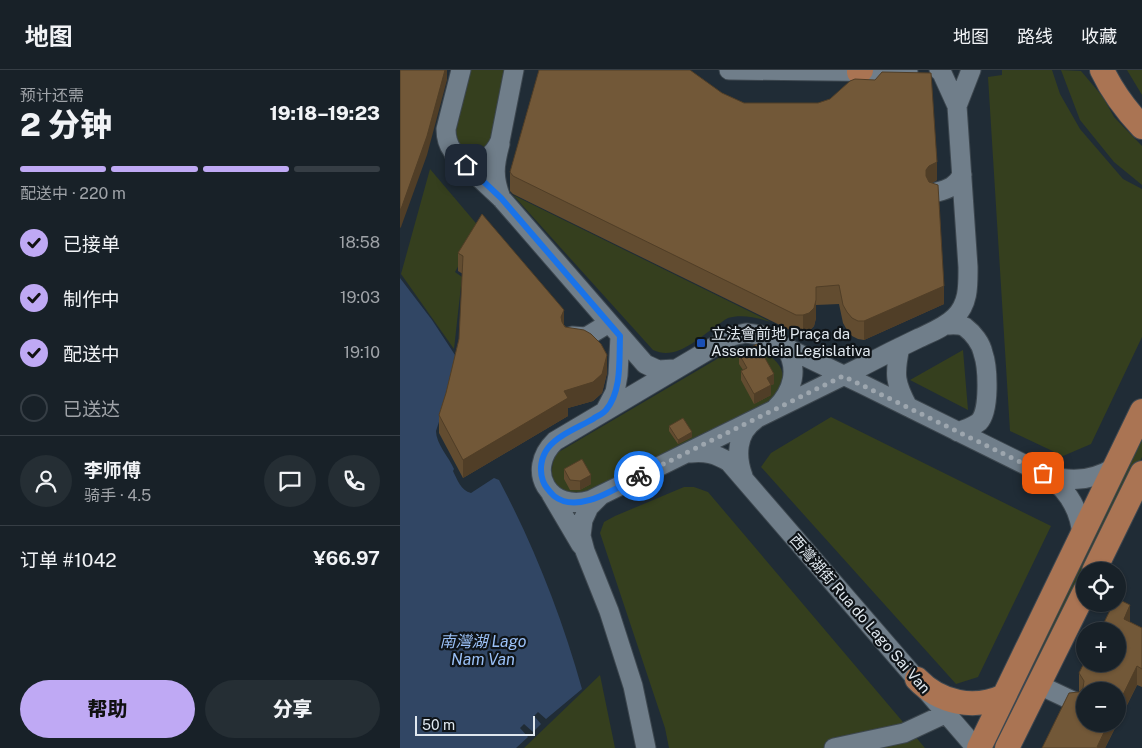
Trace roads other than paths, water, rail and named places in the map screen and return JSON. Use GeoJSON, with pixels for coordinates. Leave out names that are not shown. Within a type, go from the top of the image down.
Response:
{"type":"FeatureCollection","features":[{"type":"Feature","properties":{"kind":"main road"},"geometry":{"type":"LineString","coordinates":[[1093,70],[1107,80],[1124,106],[1142,127]]}},
{"type":"Feature","properties":{"kind":"main road"},"geometry":{"type":"LineString","coordinates":[[978,748],[1142,412]]}},
{"type":"Feature","properties":{"kind":"main road"},"geometry":{"type":"LineString","coordinates":[[1098,562],[1142,474]]}},
{"type":"Feature","properties":{"kind":"main road"},"geometry":{"type":"LineString","coordinates":[[1007,748],[1076,609]]}},
{"type":"Feature","properties":{"kind":"main road"},"geometry":{"type":"LineString","coordinates":[[917,679],[936,695],[960,703],[991,701],[1004,696]]}},
{"type":"Feature","properties":{"kind":"street"},"geometry":{"type":"LineString","coordinates":[[461,70],[446,129],[448,147],[501,198],[645,364],[653,369],[663,371],[673,370],[682,366]]}},
{"type":"Feature","properties":{"kind":"street"},"geometry":{"type":"LineString","coordinates":[[501,198],[495,181],[495,164],[514,70]]}},
{"type":"Feature","properties":{"kind":"street"},"geometry":{"type":"LineString","coordinates":[[729,70],[940,71],[958,106]]}},
{"type":"Feature","properties":{"kind":"street"},"geometry":{"type":"LineString","coordinates":[[549,492],[558,499],[569,503],[581,503],[600,496],[946,325],[956,316],[964,305],[968,290],[958,106],[971,70]]}},
{"type":"Feature","properties":{"kind":"street"},"geometry":{"type":"LineString","coordinates":[[842,90],[860,71]]}},
{"type":"Feature","properties":{"kind":"street"},"geometry":{"type":"LineString","coordinates":[[454,154],[472,162],[481,161],[497,150],[500,141]]}},
{"type":"Feature","properties":{"kind":"street"},"geometry":{"type":"LineString","coordinates":[[962,175],[952,187],[937,192],[948,194],[964,206]]}},
{"type":"Feature","properties":{"kind":"street"},"geometry":{"type":"LineString","coordinates":[[946,325],[964,326],[975,337],[983,352],[987,400],[984,413],[975,425],[958,432]]}},
{"type":"Feature","properties":{"kind":"street"},"geometry":{"type":"LineString","coordinates":[[572,336],[586,337],[615,330]]}},
{"type":"Feature","properties":{"kind":"street"},"geometry":{"type":"LineString","coordinates":[[605,411],[615,392],[618,375],[615,330]]}},
{"type":"Feature","properties":{"kind":"street"},"geometry":{"type":"LineString","coordinates":[[585,551],[543,481],[542,459],[548,448],[556,441],[605,411],[732,336],[746,333],[760,335],[1043,473],[1058,483],[1069,496],[1078,512],[1082,536]]}},
{"type":"Feature","properties":{"kind":"street"},"geometry":{"type":"LineString","coordinates":[[900,347],[895,368],[898,388],[908,408]]}},
{"type":"Feature","properties":{"kind":"street"},"geometry":{"type":"LineString","coordinates":[[770,412],[785,398],[792,385],[794,370],[786,348]]}},
{"type":"Feature","properties":{"kind":"street"},"geometry":{"type":"LineString","coordinates":[[627,398],[634,392],[642,374],[637,356]]}},
{"type":"Feature","properties":{"kind":"street","name":"西灣湖街 Rua do Lago Sai Van"},"geometry":{"type":"LineString","coordinates":[[744,480],[737,452],[743,435],[752,423],[770,412]]}},
{"type":"Feature","properties":{"kind":"street","name":"西灣湖街 Rua do Lago Sai Van"},"geometry":{"type":"LineString","coordinates":[[686,453],[701,451],[716,454],[729,462],[978,748]]}},
{"type":"Feature","properties":{"kind":"street"},"geometry":{"type":"LineString","coordinates":[[1043,473],[1062,479],[1080,480],[1098,476],[1115,467]]}},
{"type":"Feature","properties":{"kind":"street"},"geometry":{"type":"LineString","coordinates":[[600,496],[589,506],[583,520],[581,536],[609,611],[633,686],[646,748]]}},
{"type":"Feature","properties":{"kind":"street"},"geometry":{"type":"LineString","coordinates":[[1039,685],[1074,701]]}},
{"type":"Feature","properties":{"kind":"street"},"geometry":{"type":"LineString","coordinates":[[834,748],[904,733],[947,713]]}},
{"type":"Feature","properties":{"kind":"water","name":"南灣湖 Lago Nam Van"},"geometry":{"type":"Polygon","coordinates":[[[400,278],[432,320],[457,358],[452,382],[436,431],[438,441],[452,464],[458,481],[468,492],[471,493],[494,478],[499,480],[524,530],[546,582],[566,635],[582,689],[546,719],[538,712],[534,716],[541,724],[533,732],[524,724],[520,728],[528,737],[516,748],[400,748],[400,278]]]}},
{"type":"Feature","properties":{"kind":"place","name":"立法會前地 Praça da Assembleia Legislativa"},"geometry":{"type":"Point","coordinates":[701,343]}}]}
